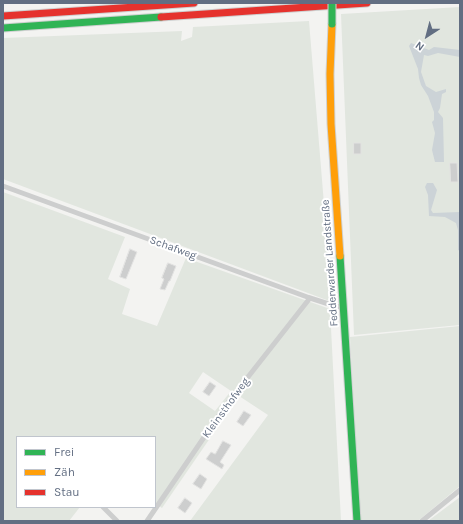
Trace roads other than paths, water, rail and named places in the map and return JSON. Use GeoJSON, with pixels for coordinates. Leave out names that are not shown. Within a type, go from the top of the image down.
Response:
{"type":"FeatureCollection","features":[{"type":"Feature","properties":{"kind":"main road"},"geometry":{"type":"LineString","coordinates":[[3,16],[194,3]]}},
{"type":"Feature","properties":{"kind":"main road","name":"Fedderwarder Landstraße"},"geometry":{"type":"LineString","coordinates":[[332,3],[330,74],[331,124],[357,521]]}},
{"type":"Feature","properties":{"kind":"main road"},"geometry":{"type":"LineString","coordinates":[[3,28],[366,3]]}},
{"type":"Feature","properties":{"kind":"street","name":"Schafweg"},"geometry":{"type":"LineString","coordinates":[[3,186],[310,298],[344,308]]}},
{"type":"Feature","properties":{"kind":"street","name":"Kleinsthofweg"},"geometry":{"type":"LineString","coordinates":[[156,508],[226,405],[310,298]]}},
{"type":"Feature","properties":{"kind":"street"},"geometry":{"type":"LineString","coordinates":[[422,521],[460,490]]}},
{"type":"Feature","properties":{"kind":"street"},"geometry":{"type":"LineString","coordinates":[[104,508],[117,521]]}},
{"type":"Feature","properties":{"kind":"street","name":"Kleinsthofweg"},"geometry":{"type":"LineString","coordinates":[[147,521],[156,508]]}}]}
